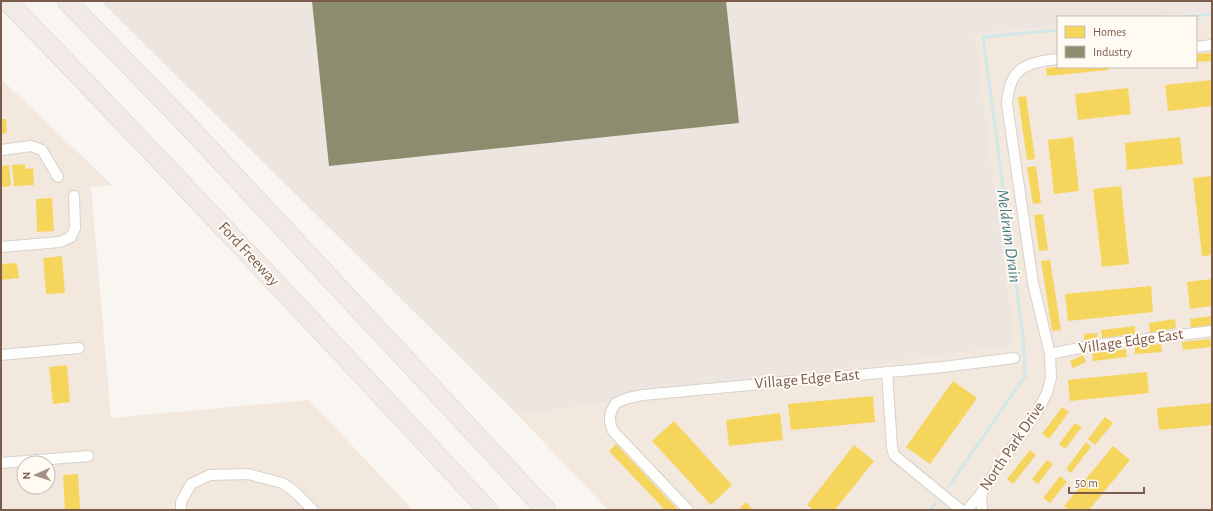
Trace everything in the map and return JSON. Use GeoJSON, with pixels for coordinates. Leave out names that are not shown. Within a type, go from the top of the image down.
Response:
{"type":"FeatureCollection","features":[{"type":"Feature","properties":{"kind":"highway","name":"Ford Freeway"},"geometry":{"type":"LineString","coordinates":[[7,1],[156,155],[334,343],[488,510]]}},
{"type":"Feature","properties":{"kind":"highway"},"geometry":{"type":"LineString","coordinates":[[67,1],[189,127],[546,510]]}},
{"type":"Feature","properties":{"kind":"street"},"geometry":{"type":"LineString","coordinates":[[1197,47],[1212,46]]}},
{"type":"Feature","properties":{"kind":"street","name":"North Park Drive"},"geometry":{"type":"LineString","coordinates":[[967,510],[981,494],[1043,403],[1051,378],[1050,354],[1033,283],[1007,104],[1009,87],[1017,74],[1031,63],[1041,60],[1057,59]]}},
{"type":"Feature","properties":{"kind":"street"},"geometry":{"type":"LineString","coordinates":[[1,150],[31,146],[42,150],[58,176]]}},
{"type":"Feature","properties":{"kind":"street"},"geometry":{"type":"LineString","coordinates":[[1,247],[60,242],[71,237],[75,228],[74,196]]}},
{"type":"Feature","properties":{"kind":"street","name":"Village Edge East"},"geometry":{"type":"LineString","coordinates":[[1050,354],[1089,346],[1212,331]]}},
{"type":"Feature","properties":{"kind":"street"},"geometry":{"type":"LineString","coordinates":[[1,355],[79,348]]}},
{"type":"Feature","properties":{"kind":"street","name":"Village Edge East"},"geometry":{"type":"LineString","coordinates":[[688,510],[613,431],[609,422],[609,415],[616,403],[628,398],[943,367],[1014,358]]}},
{"type":"Feature","properties":{"kind":"street"},"geometry":{"type":"LineString","coordinates":[[887,372],[892,446],[894,455],[961,510]]}},
{"type":"Feature","properties":{"kind":"street"},"geometry":{"type":"LineString","coordinates":[[1,463],[88,456]]}},
{"type":"Feature","properties":{"kind":"street"},"geometry":{"type":"LineString","coordinates":[[181,510],[181,502],[191,484],[210,476],[248,474],[282,483],[294,491],[313,510]]}},
{"type":"Feature","properties":{"kind":"street"},"geometry":{"type":"LineString","coordinates":[[981,494],[982,510]]}},
{"type":"Feature","properties":{"kind":"shaded area"},"geometry":{"type":"Polygon","coordinates":[[[101,1],[1212,1],[1212,11],[1162,16],[1057,16],[1057,26],[975,34],[1015,345],[518,415],[101,1]]]}},
{"type":"Feature","properties":{"kind":"shaded area"},"geometry":{"type":"Polygon","coordinates":[[[1212,11],[1212,510],[608,510],[518,415],[1015,345],[975,34],[1057,26],[1057,68],[1197,68],[1197,16],[1162,16],[1212,11]]]}},
{"type":"Feature","properties":{"kind":"shaded area"},"geometry":{"type":"Polygon","coordinates":[[[1,79],[112,185],[91,187],[111,418],[309,400],[413,510],[1,510],[1,79]]]}},
{"type":"Feature","properties":{"kind":"building: Homes"},"geometry":{"type":"Polygon","coordinates":[[[1212,53],[1212,61],[1197,62],[1197,54],[1212,53]]]}},
{"type":"Feature","properties":{"kind":"building: Homes"},"geometry":{"type":"Polygon","coordinates":[[[1046,68],[1108,68],[1108,70],[1047,76],[1046,68]]]}},
{"type":"Feature","properties":{"kind":"building: Homes"},"geometry":{"type":"Polygon","coordinates":[[[1212,80],[1212,106],[1168,111],[1165,85],[1212,80]]]}},
{"type":"Feature","properties":{"kind":"building: Homes"},"geometry":{"type":"Polygon","coordinates":[[[1128,88],[1131,114],[1078,120],[1075,94],[1128,88]]]}},
{"type":"Feature","properties":{"kind":"building: Homes"},"geometry":{"type":"Polygon","coordinates":[[[1026,96],[1035,159],[1027,160],[1018,97],[1026,96]]]}},
{"type":"Feature","properties":{"kind":"building: Homes"},"geometry":{"type":"Polygon","coordinates":[[[1,119],[6,119],[7,133],[1,134],[1,119]]]}},
{"type":"Feature","properties":{"kind":"building: Homes"},"geometry":{"type":"Polygon","coordinates":[[[1073,137],[1079,191],[1054,194],[1048,140],[1073,137]]]}},
{"type":"Feature","properties":{"kind":"building: Homes"},"geometry":{"type":"Polygon","coordinates":[[[1180,137],[1183,164],[1127,170],[1125,143],[1180,137]]]}},
{"type":"Feature","properties":{"kind":"building: Homes"},"geometry":{"type":"Polygon","coordinates":[[[25,164],[25,169],[33,168],[34,185],[14,186],[12,165],[25,164]]]}},
{"type":"Feature","properties":{"kind":"building: Homes"},"geometry":{"type":"Polygon","coordinates":[[[9,165],[11,186],[1,187],[1,166],[9,165]]]}},
{"type":"Feature","properties":{"kind":"building: Homes"},"geometry":{"type":"Polygon","coordinates":[[[1036,166],[1041,203],[1033,204],[1027,167],[1036,166]]]}},
{"type":"Feature","properties":{"kind":"building: Homes"},"geometry":{"type":"Polygon","coordinates":[[[1212,176],[1212,255],[1202,256],[1193,178],[1212,176]]]}},
{"type":"Feature","properties":{"kind":"building: Homes"},"geometry":{"type":"Polygon","coordinates":[[[1121,186],[1129,264],[1102,267],[1093,189],[1121,186]]]}},
{"type":"Feature","properties":{"kind":"building: Homes"},"geometry":{"type":"Polygon","coordinates":[[[52,198],[54,231],[37,232],[36,199],[52,198]]]}},
{"type":"Feature","properties":{"kind":"building: Homes"},"geometry":{"type":"Polygon","coordinates":[[[1043,214],[1048,250],[1039,251],[1034,215],[1043,214]]]}},
{"type":"Feature","properties":{"kind":"building: Homes"},"geometry":{"type":"Polygon","coordinates":[[[62,256],[65,293],[46,294],[43,258],[62,256]]]}},
{"type":"Feature","properties":{"kind":"building: Homes"},"geometry":{"type":"Polygon","coordinates":[[[1050,260],[1061,330],[1052,331],[1041,261],[1050,260]]]}},
{"type":"Feature","properties":{"kind":"building: Homes"},"geometry":{"type":"Polygon","coordinates":[[[17,263],[19,278],[1,280],[1,264],[17,263]]]}},
{"type":"Feature","properties":{"kind":"building: Homes"},"geometry":{"type":"Polygon","coordinates":[[[1212,279],[1212,306],[1190,309],[1187,282],[1212,279]]]}},
{"type":"Feature","properties":{"kind":"building: Homes"},"geometry":{"type":"Polygon","coordinates":[[[1151,286],[1153,312],[1068,321],[1065,294],[1151,286]]]}},
{"type":"Feature","properties":{"kind":"building: Homes"},"geometry":{"type":"Polygon","coordinates":[[[1212,316],[1212,325],[1191,328],[1190,319],[1212,316]]]}},
{"type":"Feature","properties":{"kind":"building: Homes"},"geometry":{"type":"Polygon","coordinates":[[[1175,319],[1176,328],[1150,333],[1149,323],[1175,319]]]}},
{"type":"Feature","properties":{"kind":"building: Homes"},"geometry":{"type":"Polygon","coordinates":[[[1135,326],[1135,334],[1102,338],[1101,330],[1135,326]]]}},
{"type":"Feature","properties":{"kind":"building: Homes"},"geometry":{"type":"Polygon","coordinates":[[[1097,333],[1098,340],[1084,342],[1084,334],[1097,333]]]}},
{"type":"Feature","properties":{"kind":"building: Homes"},"geometry":{"type":"Polygon","coordinates":[[[1210,339],[1211,347],[1183,350],[1182,342],[1210,339]]]}},
{"type":"Feature","properties":{"kind":"building: Homes"},"geometry":{"type":"Polygon","coordinates":[[[1161,344],[1162,352],[1135,354],[1135,346],[1161,344]]]}},
{"type":"Feature","properties":{"kind":"building: Homes"},"geometry":{"type":"Polygon","coordinates":[[[1126,349],[1127,357],[1093,361],[1092,353],[1126,349]]]}},
{"type":"Feature","properties":{"kind":"building: Homes"},"geometry":{"type":"Polygon","coordinates":[[[1083,355],[1086,362],[1073,368],[1070,361],[1083,355]]]}},
{"type":"Feature","properties":{"kind":"building: Homes"},"geometry":{"type":"Polygon","coordinates":[[[67,365],[70,402],[53,404],[49,367],[67,365]]]}},
{"type":"Feature","properties":{"kind":"building: Homes"},"geometry":{"type":"Polygon","coordinates":[[[1147,372],[1149,393],[1070,401],[1068,380],[1147,372]]]}},
{"type":"Feature","properties":{"kind":"building: Homes"},"geometry":{"type":"Polygon","coordinates":[[[953,381],[977,398],[930,464],[906,447],[953,381]]]}},
{"type":"Feature","properties":{"kind":"building: Homes"},"geometry":{"type":"Polygon","coordinates":[[[873,396],[875,422],[791,430],[788,404],[873,396]]]}},
{"type":"Feature","properties":{"kind":"building: Homes"},"geometry":{"type":"Polygon","coordinates":[[[1212,403],[1212,425],[1159,430],[1157,408],[1212,403]]]}},
{"type":"Feature","properties":{"kind":"building: Homes"},"geometry":{"type":"Polygon","coordinates":[[[1062,407],[1069,412],[1049,439],[1042,434],[1062,407]]]}},
{"type":"Feature","properties":{"kind":"building: Homes"},"geometry":{"type":"Polygon","coordinates":[[[780,413],[783,440],[729,446],[726,420],[780,413]]]}},
{"type":"Feature","properties":{"kind":"building: Homes"},"geometry":{"type":"Polygon","coordinates":[[[1105,417],[1113,423],[1095,445],[1088,439],[1105,417]]]}},
{"type":"Feature","properties":{"kind":"building: Homes"},"geometry":{"type":"Polygon","coordinates":[[[674,421],[732,485],[711,505],[652,441],[674,421]]]}},
{"type":"Feature","properties":{"kind":"building: Homes"},"geometry":{"type":"Polygon","coordinates":[[[1075,423],[1082,427],[1065,449],[1059,444],[1075,423]]]}},
{"type":"Feature","properties":{"kind":"building: Homes"},"geometry":{"type":"Polygon","coordinates":[[[1086,442],[1091,447],[1071,473],[1066,469],[1086,442]]]}},
{"type":"Feature","properties":{"kind":"building: Homes"},"geometry":{"type":"Polygon","coordinates":[[[616,444],[678,510],[665,510],[609,451],[616,444]]]}},
{"type":"Feature","properties":{"kind":"building: Homes"},"geometry":{"type":"Polygon","coordinates":[[[854,445],[874,461],[835,510],[813,510],[807,505],[854,445]]]}},
{"type":"Feature","properties":{"kind":"building: Homes"},"geometry":{"type":"Polygon","coordinates":[[[1113,446],[1130,460],[1089,510],[1069,510],[1064,506],[1113,446]]]}},
{"type":"Feature","properties":{"kind":"building: Homes"},"geometry":{"type":"Polygon","coordinates":[[[1030,450],[1036,455],[1013,484],[1007,479],[1030,450]]]}},
{"type":"Feature","properties":{"kind":"building: Homes"},"geometry":{"type":"Polygon","coordinates":[[[1047,460],[1053,464],[1038,484],[1032,479],[1047,460]]]}},
{"type":"Feature","properties":{"kind":"building: Homes"},"geometry":{"type":"Polygon","coordinates":[[[78,474],[80,509],[65,510],[63,475],[78,474]]]}},
{"type":"Feature","properties":{"kind":"building: Homes"},"geometry":{"type":"Polygon","coordinates":[[[1060,476],[1067,482],[1050,503],[1043,498],[1060,476]]]}},
{"type":"Feature","properties":{"kind":"building: Homes"},"geometry":{"type":"Polygon","coordinates":[[[746,502],[753,510],[738,510],[746,502]]]}},
{"type":"Feature","properties":{"kind":"building: Industry"},"geometry":{"type":"Polygon","coordinates":[[[312,1],[726,1],[739,123],[329,166],[312,1]]]}},
{"type":"Feature","properties":{"kind":"waterway","name":"Meldrum Drain"},"geometry":{"type":"LineString","coordinates":[[1193,16],[1212,14]]}},
{"type":"Feature","properties":{"kind":"waterway","name":"Meldrum Drain"},"geometry":{"type":"LineString","coordinates":[[949,486],[1025,376],[1023,336],[983,37],[1057,30]]}},
{"type":"Feature","properties":{"kind":"waterway","name":"Meldrum Drain"},"geometry":{"type":"LineString","coordinates":[[930,510],[936,503]]}}]}
